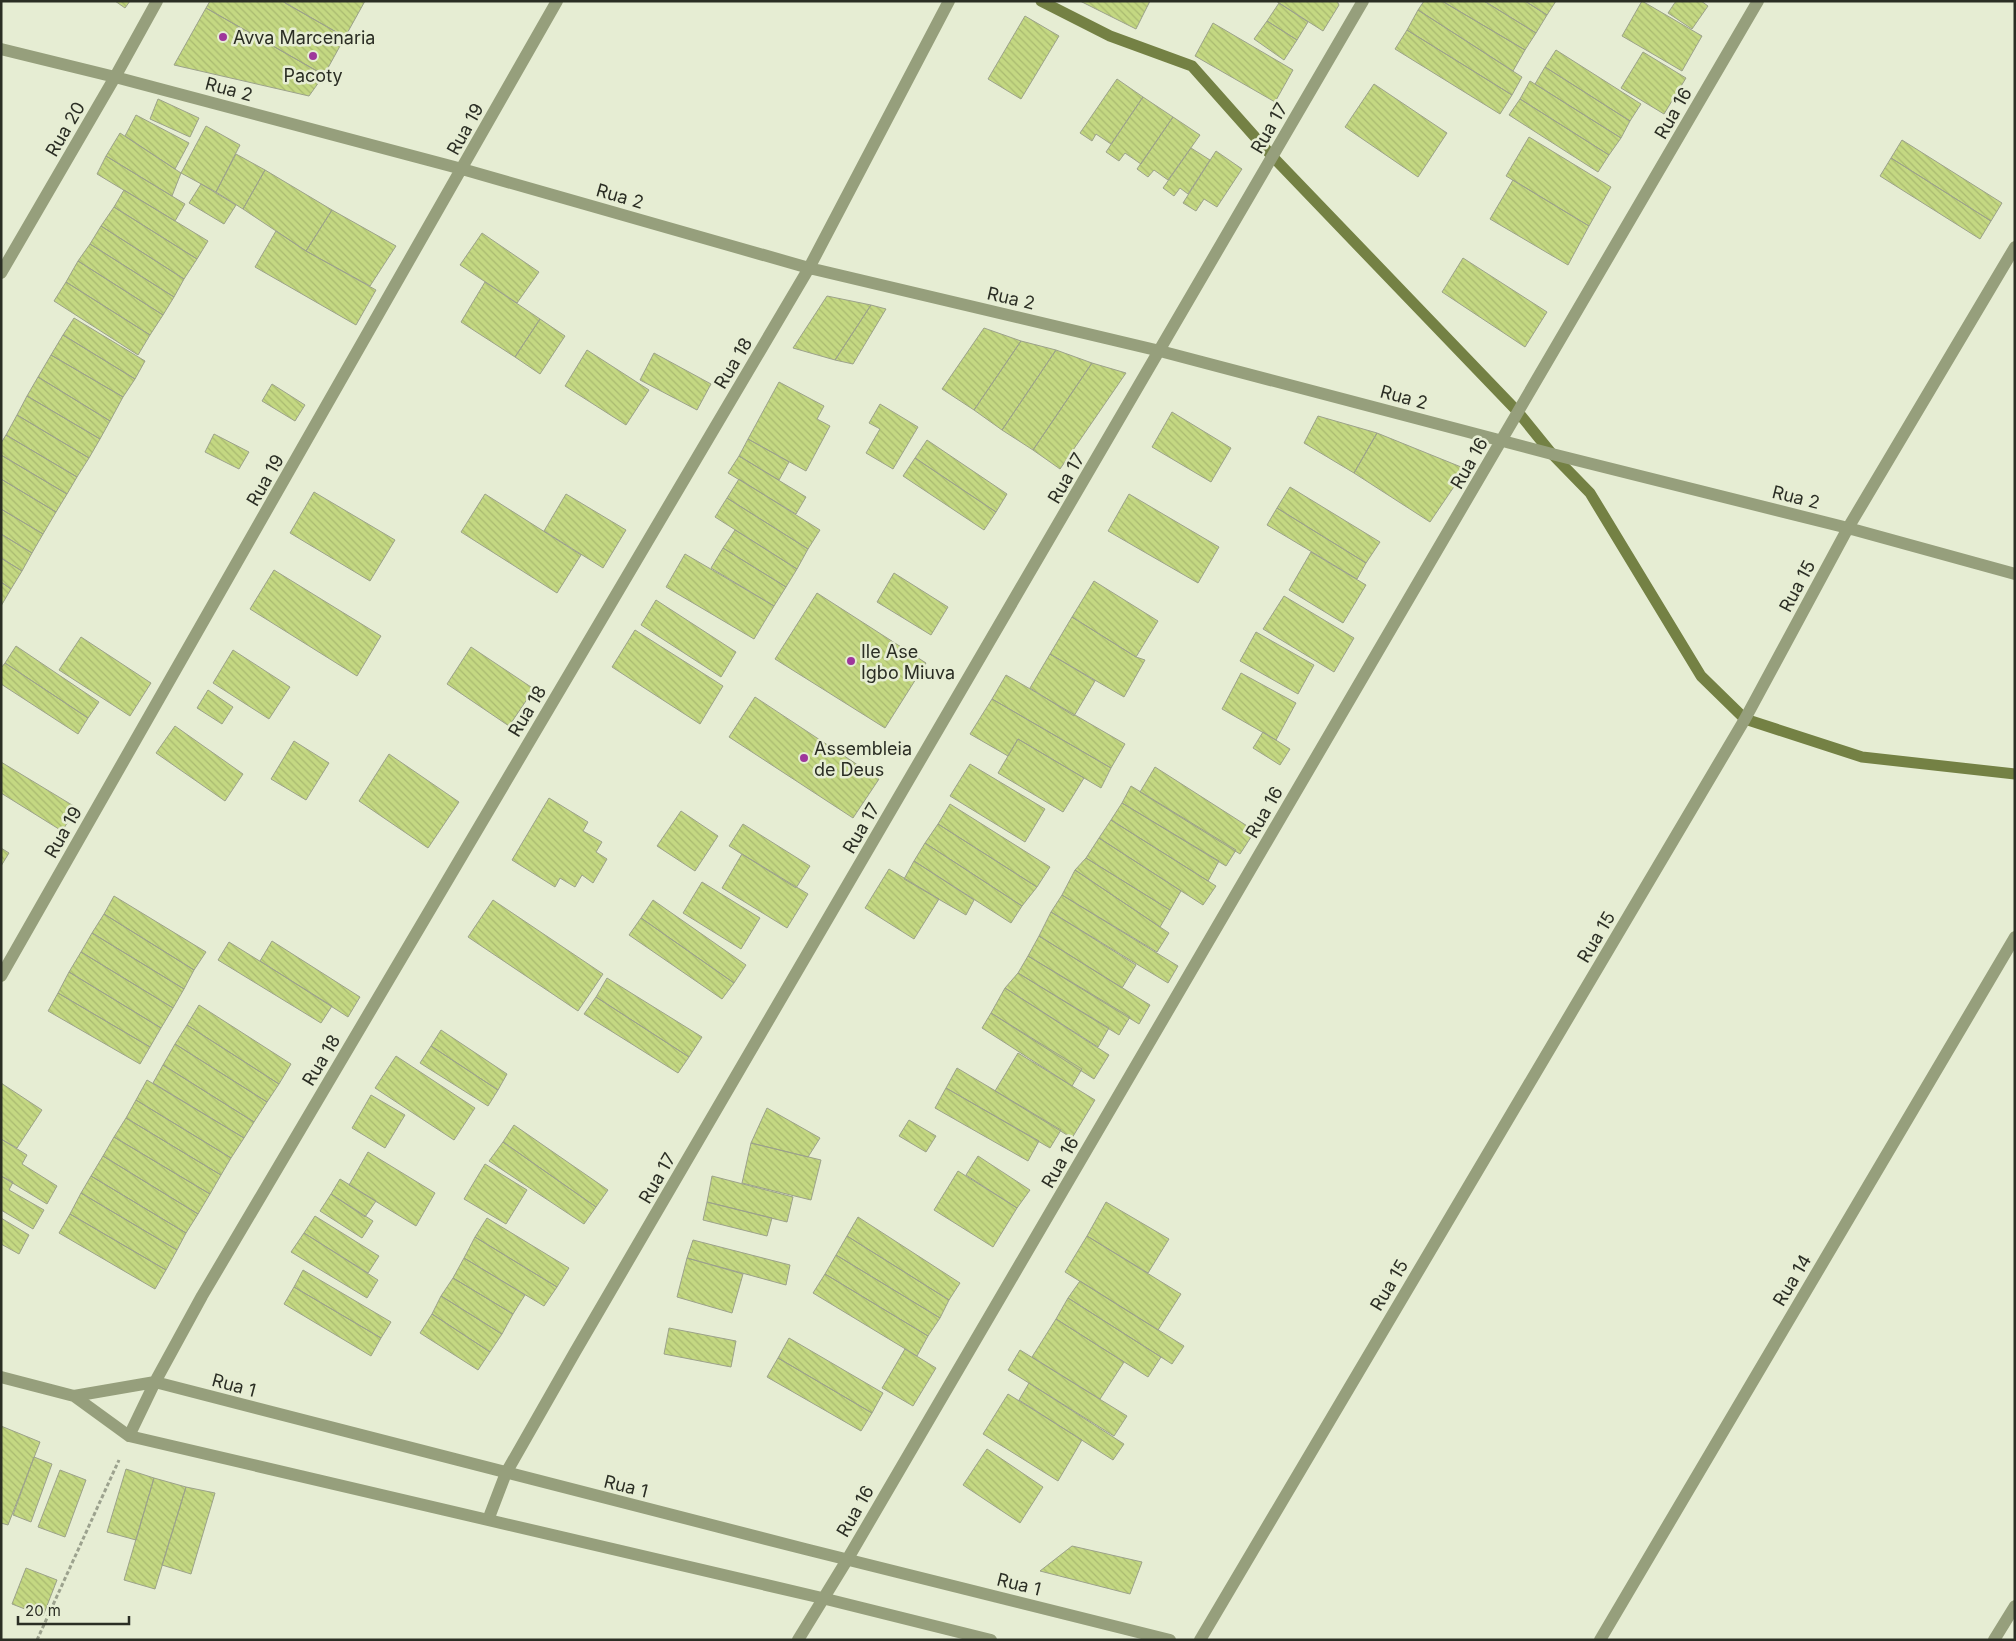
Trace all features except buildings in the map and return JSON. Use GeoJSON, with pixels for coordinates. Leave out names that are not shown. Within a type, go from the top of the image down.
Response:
{"type":"FeatureCollection","features":[{"type":"Feature","properties":{"kind":"street","name":"Rua 20"},"geometry":{"type":"LineString","coordinates":[[1,273],[157,1]]}},
{"type":"Feature","properties":{"kind":"street","name":"Rua 19"},"geometry":{"type":"LineString","coordinates":[[1,976],[557,1]]}},
{"type":"Feature","properties":{"kind":"street","name":"Rua 18"},"geometry":{"type":"LineString","coordinates":[[130,1436],[155,1382],[202,1296],[809,268],[949,1]]}},
{"type":"Feature","properties":{"kind":"street","name":"Rua 17"},"geometry":{"type":"LineString","coordinates":[[488,1520],[506,1473],[1363,1]]}},
{"type":"Feature","properties":{"kind":"street","name":"Rua 16"},"geometry":{"type":"LineString","coordinates":[[798,1640],[847,1560],[1758,1]]}},
{"type":"Feature","properties":{"kind":"street","name":"Rua 2"},"geometry":{"type":"LineString","coordinates":[[1,49],[115,77],[462,169],[809,268],[1160,351],[1848,528],[2015,574]]}},
{"type":"Feature","properties":{"kind":"street","name":"Rua 15"},"geometry":{"type":"LineString","coordinates":[[1200,1640],[1745,719],[1848,528],[2015,247]]}},
{"type":"Feature","properties":{"kind":"street","name":"Rua 14"},"geometry":{"type":"LineString","coordinates":[[1600,1640],[2015,937]]}},
{"type":"Feature","properties":{"kind":"street","name":"Rua 1"},"geometry":{"type":"LineString","coordinates":[[1,1377],[74,1396],[130,1436],[822,1598],[991,1640]]}},
{"type":"Feature","properties":{"kind":"street","name":"Rua 1"},"geometry":{"type":"LineString","coordinates":[[74,1396],[155,1382],[847,1560],[1170,1640]]}},
{"type":"Feature","properties":{"kind":"street"},"geometry":{"type":"LineString","coordinates":[[1994,1640],[2015,1606]]}},
{"type":"Feature","properties":{"kind":"path"},"geometry":{"type":"LineString","coordinates":[[37,1640],[130,1436]]}},
{"type":"Feature","properties":{"kind":"waterway"},"geometry":{"type":"LineString","coordinates":[[1041,1],[1110,36],[1192,66],[1272,156],[1518,412],[1552,454],[1590,493],[1701,676],[1745,719],[1862,757],[2015,774]]}},
{"type":"Feature","properties":{"kind":"place","name":"Avva Marcenaria"},"geometry":{"type":"Point","coordinates":[223,37]}},
{"type":"Feature","properties":{"kind":"place","name":"Pacoty"},"geometry":{"type":"Point","coordinates":[313,56]}},
{"type":"Feature","properties":{"kind":"place","name":"Ile Ase Igbo Miuva"},"geometry":{"type":"Point","coordinates":[851,661]}},
{"type":"Feature","properties":{"kind":"place","name":"Assembleia de Deus"},"geometry":{"type":"Point","coordinates":[804,758]}}]}
